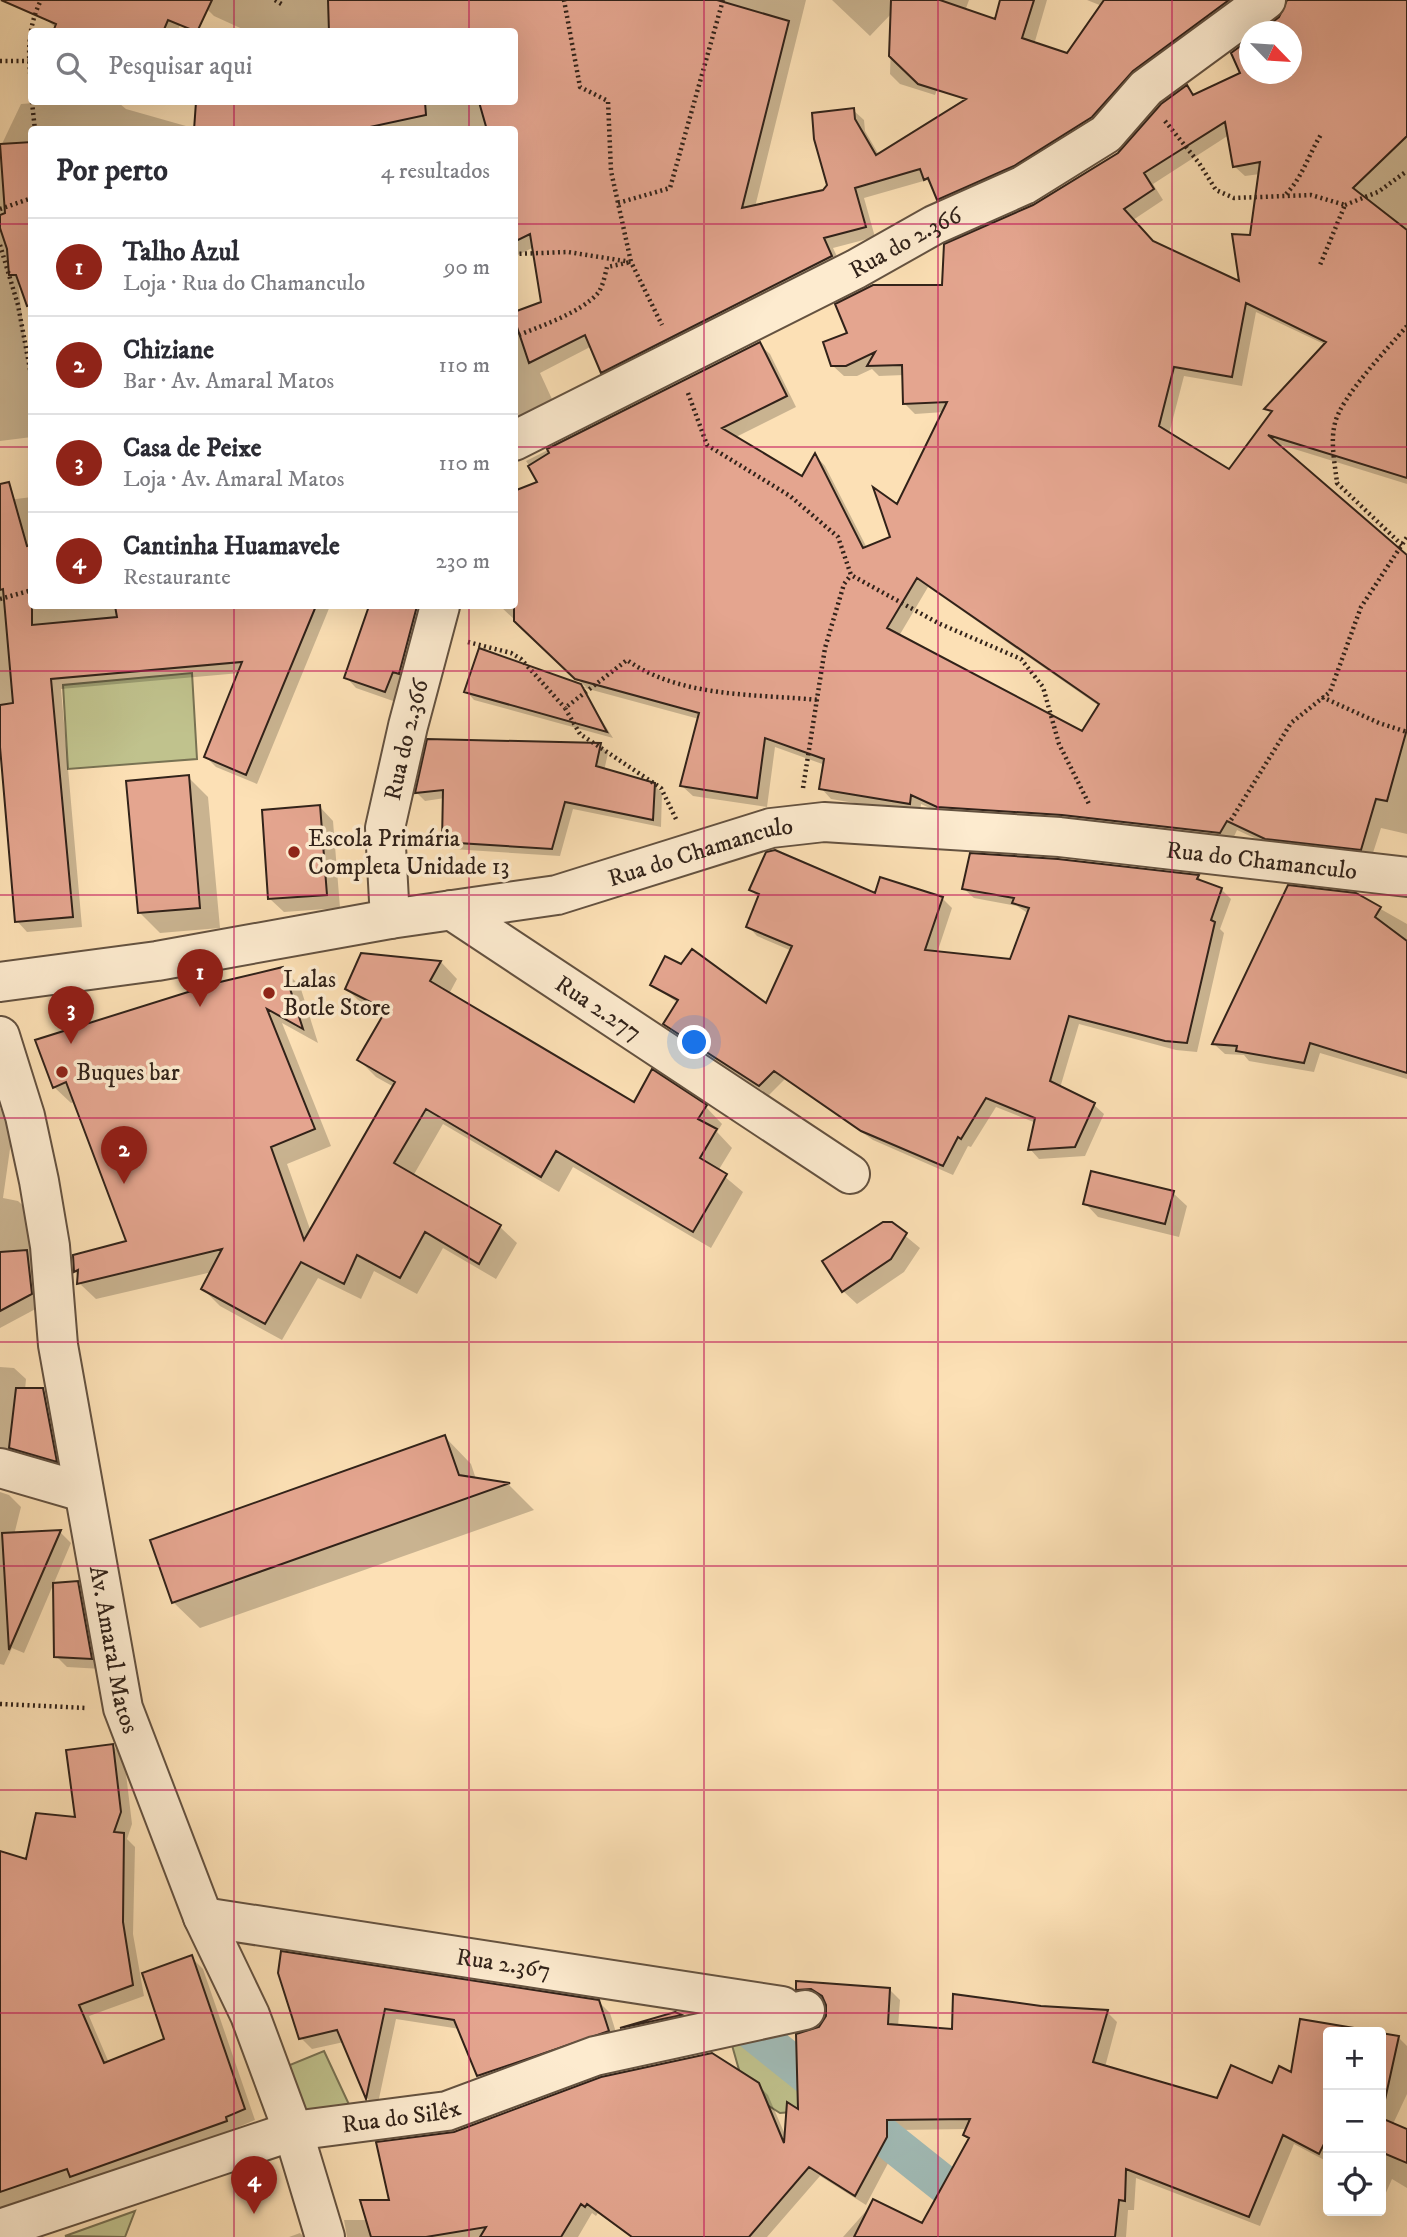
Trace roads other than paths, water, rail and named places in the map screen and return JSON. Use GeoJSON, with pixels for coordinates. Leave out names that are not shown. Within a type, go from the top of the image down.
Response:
{"type":"FeatureCollection","features":[{"type":"Feature","properties":{"kind":"street","name":"Rua do 2.366"},"geometry":{"type":"LineString","coordinates":[[518,440],[934,225],[1024,185],[1106,134],[1146,88],[1266,0]]}},
{"type":"Feature","properties":{"kind":"street","name":"Rua do 2.366"},"geometry":{"type":"LineString","coordinates":[[390,919],[386,828],[408,726],[437,619]]}},
{"type":"Feature","properties":{"kind":"street","name":"Rua do Chamanculo"},"geometry":{"type":"LineString","coordinates":[[0,982],[157,961],[390,919],[557,895],[771,828],[824,822],[1111,843],[1407,877]]}},
{"type":"Feature","properties":{"kind":"street","name":"Rua 2.277"},"geometry":{"type":"LineString","coordinates":[[451,910],[850,1174]]}},
{"type":"Feature","properties":{"kind":"street","name":"Av. Amaral Matos"},"geometry":{"type":"LineString","coordinates":[[0,1036],[25,1116],[39,1181],[50,1246],[58,1345],[123,1708],[203,1917],[250,2015],[293,2131],[325,2237]]}},
{"type":"Feature","properties":{"kind":"street"},"geometry":{"type":"LineString","coordinates":[[0,1468],[83,1492]]}},
{"type":"Feature","properties":{"kind":"street","name":"Rua 2.367"},"geometry":{"type":"LineString","coordinates":[[203,1917],[805,2010]]}},
{"type":"Feature","properties":{"kind":"street","name":"Rua do Silêx"},"geometry":{"type":"LineString","coordinates":[[0,2229],[293,2131],[447,2111],[595,2056],[805,2010]]}},
{"type":"Feature","properties":{"kind":"waterway"},"geometry":{"type":"LineString","coordinates":[[743,2024],[1010,2237]]}},
{"type":"Feature","properties":{"kind":"place","name":"Escola Primária Completa Unidade 13"},"geometry":{"type":"Point","coordinates":[294,852]}},
{"type":"Feature","properties":{"kind":"place","name":"Lalas Botle Store"},"geometry":{"type":"Point","coordinates":[269,993]}},
{"type":"Feature","properties":{"kind":"place","name":"Talho Azul"},"geometry":{"type":"Point","coordinates":[200,1007]}},
{"type":"Feature","properties":{"kind":"place","name":"Casa de Peixe"},"geometry":{"type":"Point","coordinates":[71,1044]}},
{"type":"Feature","properties":{"kind":"place","name":"Buques bar"},"geometry":{"type":"Point","coordinates":[62,1072]}},
{"type":"Feature","properties":{"kind":"place","name":"Chiziane"},"geometry":{"type":"Point","coordinates":[124,1184]}},
{"type":"Feature","properties":{"kind":"place","name":"Cantinha Huamavele"},"geometry":{"type":"Point","coordinates":[254,2214]}}]}
